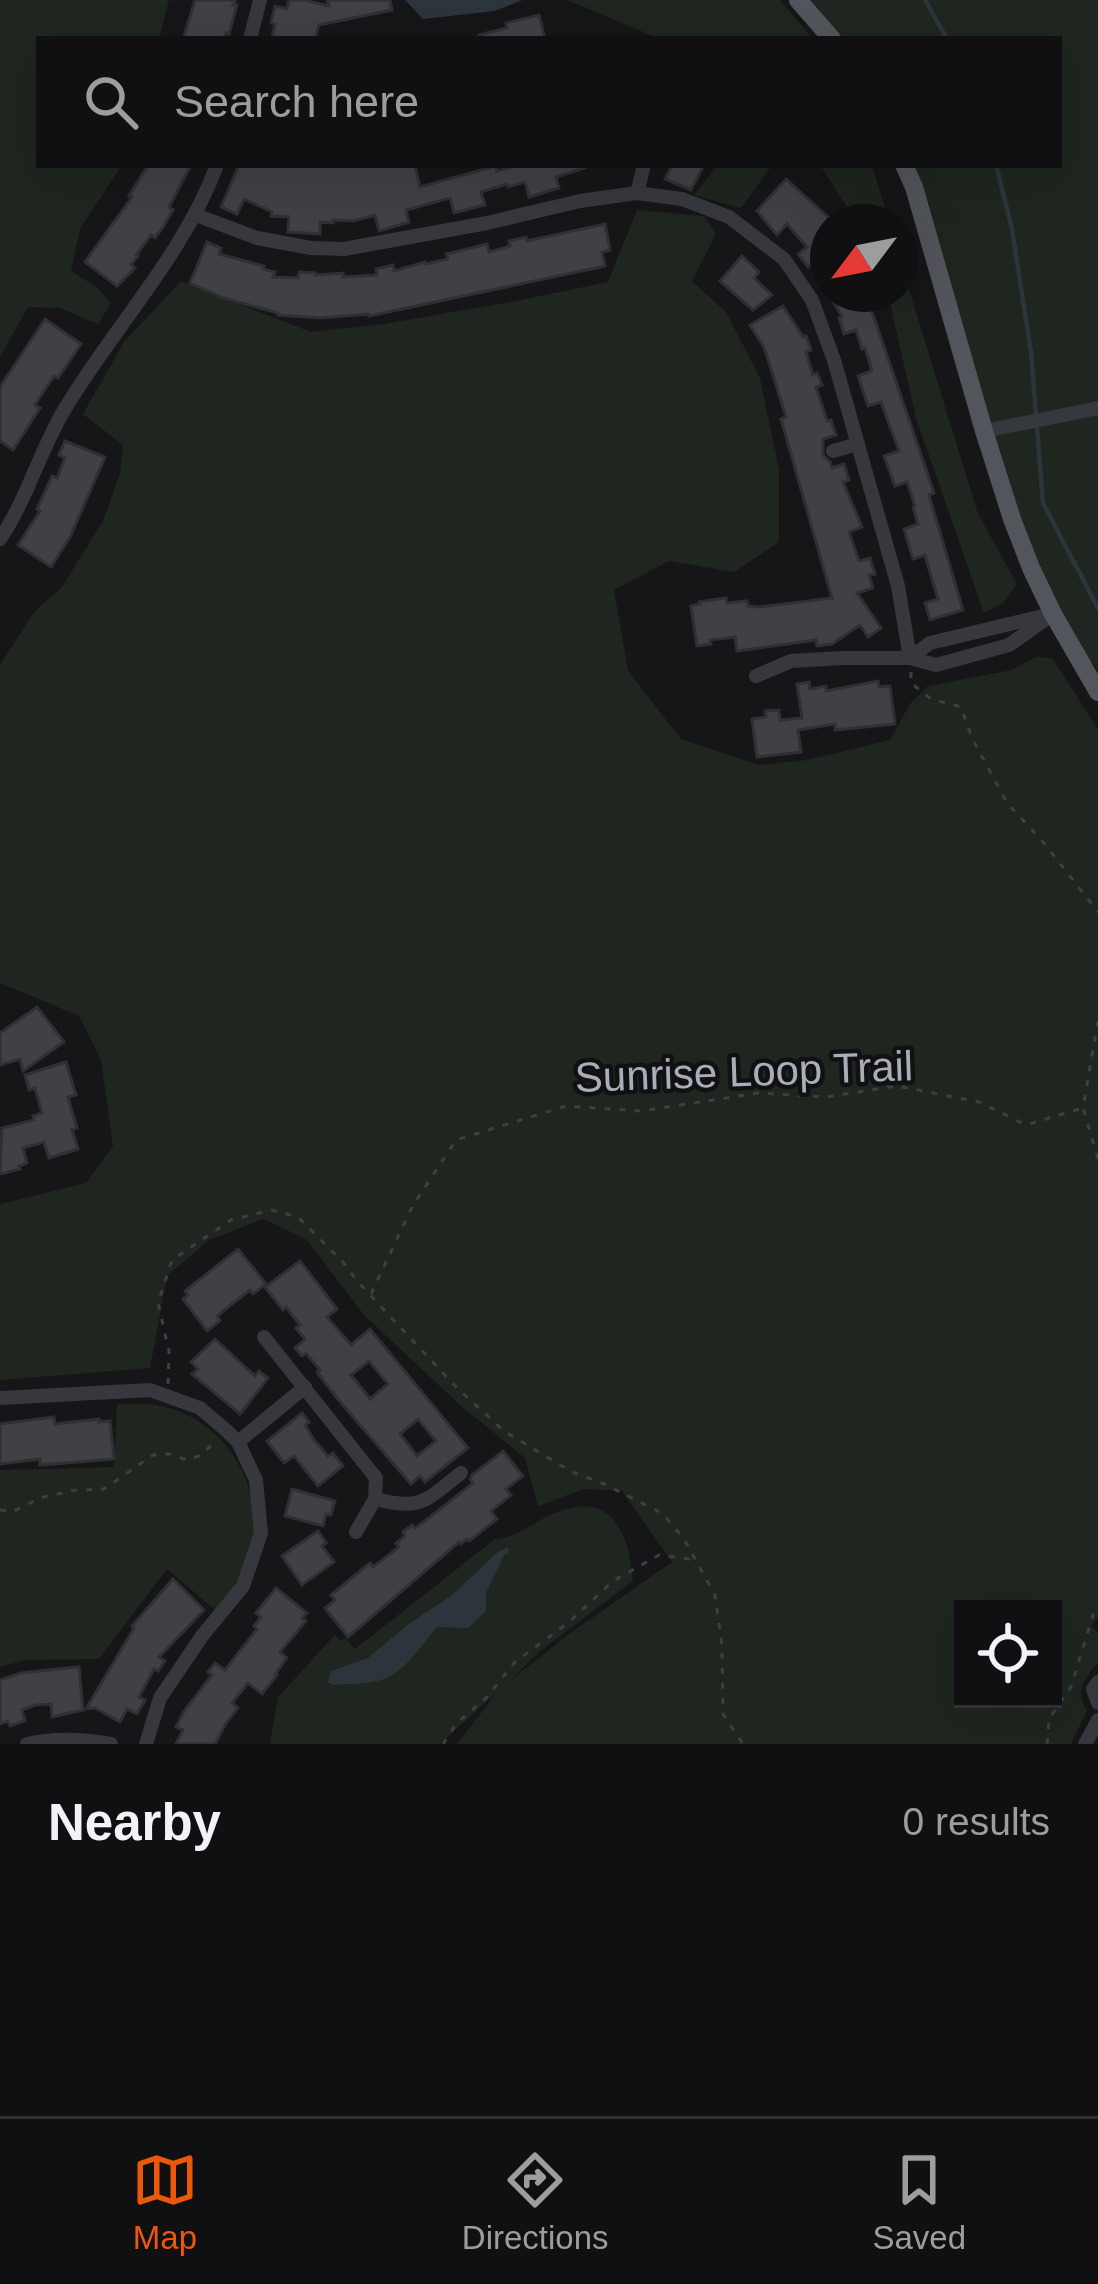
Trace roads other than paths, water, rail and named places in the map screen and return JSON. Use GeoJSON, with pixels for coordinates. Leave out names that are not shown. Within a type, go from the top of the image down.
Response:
{"type":"FeatureCollection","features":[{"type":"Feature","properties":{"kind":"main road"},"geometry":{"type":"LineString","coordinates":[[798,0],[829,36]]}},
{"type":"Feature","properties":{"kind":"main road"},"geometry":{"type":"LineString","coordinates":[[905,168],[1030,568],[1098,692]]}},
{"type":"Feature","properties":{"kind":"street"},"geometry":{"type":"LineString","coordinates":[[251,36],[260,0]]}},
{"type":"Feature","properties":{"kind":"street"},"geometry":{"type":"LineString","coordinates":[[0,539],[14,520],[51,431],[196,215],[216,168]]}},
{"type":"Feature","properties":{"kind":"street"},"geometry":{"type":"LineString","coordinates":[[637,193],[643,168]]}},
{"type":"Feature","properties":{"kind":"street"},"geometry":{"type":"LineString","coordinates":[[196,215],[257,238],[344,250],[637,193],[682,199],[729,217],[784,259],[812,300],[834,360],[898,586],[910,658]]}},
{"type":"Feature","properties":{"kind":"street"},"geometry":{"type":"LineString","coordinates":[[984,431],[1098,408]]}},
{"type":"Feature","properties":{"kind":"street"},"geometry":{"type":"LineString","coordinates":[[833,451],[858,444]]}},
{"type":"Feature","properties":{"kind":"street"},"geometry":{"type":"LineString","coordinates":[[910,658],[930,643],[1053,614]]}},
{"type":"Feature","properties":{"kind":"street"},"geometry":{"type":"LineString","coordinates":[[756,676],[791,661],[910,658],[936,665],[1010,645],[1053,614]]}},
{"type":"Feature","properties":{"kind":"street"},"geometry":{"type":"LineString","coordinates":[[264,1337],[376,1478],[375,1499],[356,1532]]}},
{"type":"Feature","properties":{"kind":"street"},"geometry":{"type":"LineString","coordinates":[[233,1436],[304,1387]]}},
{"type":"Feature","properties":{"kind":"street"},"geometry":{"type":"LineString","coordinates":[[0,1398],[150,1390],[200,1408],[233,1436],[256,1480],[262,1534],[243,1586],[160,1698],[146,1744]]}},
{"type":"Feature","properties":{"kind":"street"},"geometry":{"type":"LineString","coordinates":[[375,1499],[404,1506],[423,1503],[461,1473]]}},
{"type":"Feature","properties":{"kind":"street"},"geometry":{"type":"LineString","coordinates":[[1098,1682],[1093,1689],[1098,1703]]}},
{"type":"Feature","properties":{"kind":"street"},"geometry":{"type":"LineString","coordinates":[[1085,1744],[1098,1720]]}},
{"type":"Feature","properties":{"kind":"street"},"geometry":{"type":"LineString","coordinates":[[27,1744],[65,1739],[112,1744]]}},
{"type":"Feature","properties":{"kind":"waterway"},"geometry":{"type":"LineString","coordinates":[[925,0],[945,36]]}},
{"type":"Feature","properties":{"kind":"waterway"},"geometry":{"type":"LineString","coordinates":[[997,168],[1012,229],[1031,352],[1043,503],[1098,608]]}}]}
